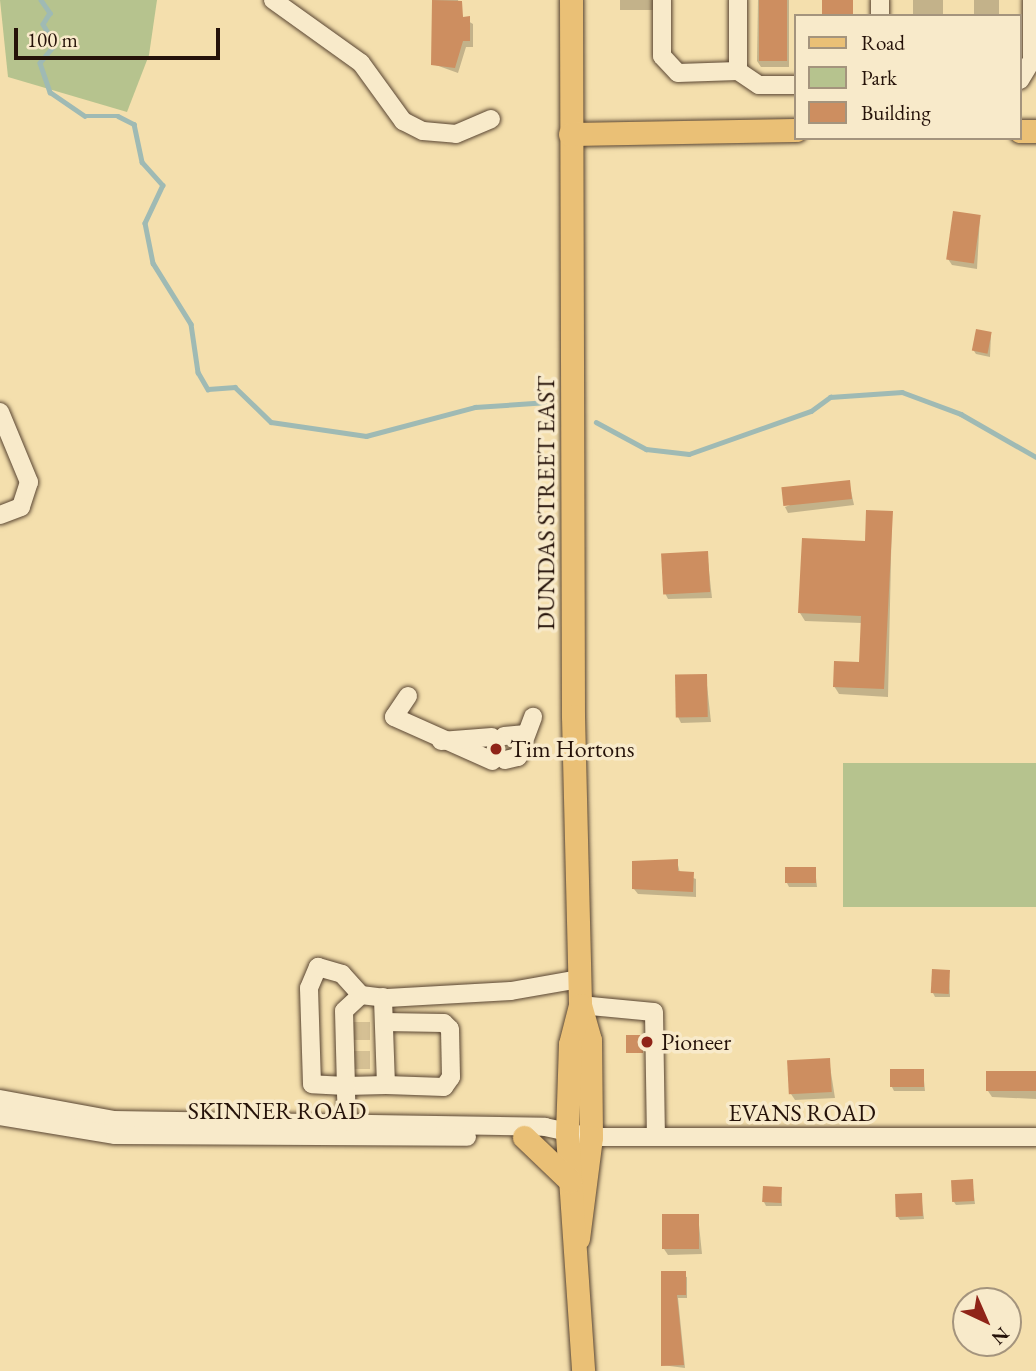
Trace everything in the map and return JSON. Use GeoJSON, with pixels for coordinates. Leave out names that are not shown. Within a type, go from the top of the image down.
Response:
{"type":"FeatureCollection","features":[{"type":"Feature","properties":{"kind":"main road","name":"DUNDAS STREET EAST"},"geometry":{"type":"LineString","coordinates":[[571,0],[570,134],[580,1005],[570,1044],[561,1132],[578,1238],[583,1371]]}},
{"type":"Feature","properties":{"kind":"main road"},"geometry":{"type":"LineString","coordinates":[[570,134],[794,130]]}},
{"type":"Feature","properties":{"kind":"main road","name":"DUNDAS STREET EAST"},"geometry":{"type":"LineString","coordinates":[[578,1238],[591,1137],[590,1040],[580,1005]]}},
{"type":"Feature","properties":{"kind":"main road"},"geometry":{"type":"LineString","coordinates":[[524,1137],[570,1181]]}},
{"type":"Feature","properties":{"kind":"street"},"geometry":{"type":"LineString","coordinates":[[273,0],[360,63],[403,121],[423,131],[456,134],[491,119]]}},
{"type":"Feature","properties":{"kind":"street"},"geometry":{"type":"LineString","coordinates":[[662,0],[662,56],[669,69],[738,71],[758,85],[794,85]]}},
{"type":"Feature","properties":{"kind":"street"},"geometry":{"type":"LineString","coordinates":[[738,0],[738,71]]}},
{"type":"Feature","properties":{"kind":"street"},"geometry":{"type":"LineString","coordinates":[[1022,77],[1032,60],[1032,0]]}},
{"type":"Feature","properties":{"kind":"street"},"geometry":{"type":"LineString","coordinates":[[0,412],[29,482],[21,507],[0,515]]}},
{"type":"Feature","properties":{"kind":"street"},"geometry":{"type":"LineString","coordinates":[[408,696],[394,717],[441,741],[499,761],[518,757],[530,725],[498,736],[441,741]]}},
{"type":"Feature","properties":{"kind":"street"},"geometry":{"type":"LineString","coordinates":[[380,1028],[444,1023],[450,1029],[451,1077],[444,1087],[312,1084],[312,972],[328,967],[361,995],[383,998],[511,991],[580,979]]}},
{"type":"Feature","properties":{"kind":"street"},"geometry":{"type":"LineString","coordinates":[[347,1122],[348,1031],[344,1011],[361,995]]}},
{"type":"Feature","properties":{"kind":"street"},"geometry":{"type":"LineString","coordinates":[[383,998],[379,1060],[386,1085]]}},
{"type":"Feature","properties":{"kind":"street"},"geometry":{"type":"LineString","coordinates":[[580,1005],[654,1012],[656,1136]]}},
{"type":"Feature","properties":{"kind":"street","name":"SKINNER ROAD"},"geometry":{"type":"LineString","coordinates":[[0,1099],[114,1120],[347,1122],[561,1132]]}},
{"type":"Feature","properties":{"kind":"street","name":"SKINNER ROAD"},"geometry":{"type":"LineString","coordinates":[[0,1116],[115,1135],[524,1137],[561,1132]]}},
{"type":"Feature","properties":{"kind":"street","name":"EVANS ROAD"},"geometry":{"type":"LineString","coordinates":[[561,1132],[591,1137],[1036,1137]]}},
{"type":"Feature","properties":{"kind":"green space"},"geometry":{"type":"Polygon","coordinates":[[[0,0],[157,0],[149,55],[127,112],[8,77],[0,0]]]}},
{"type":"Feature","properties":{"kind":"green space"},"geometry":{"type":"Polygon","coordinates":[[[843,763],[1036,763],[1036,907],[843,907],[843,763]]]}},
{"type":"Feature","properties":{"kind":"building"},"geometry":{"type":"Polygon","coordinates":[[[432,0],[462,1],[463,17],[470,16],[470,41],[463,41],[455,68],[431,65],[432,0]]]}},
{"type":"Feature","properties":{"kind":"building"},"geometry":{"type":"Polygon","coordinates":[[[759,0],[787,0],[787,61],[759,61],[759,0]]]}},
{"type":"Feature","properties":{"kind":"building"},"geometry":{"type":"Polygon","coordinates":[[[822,0],[853,0],[853,14],[822,14],[822,0]]]}},
{"type":"Feature","properties":{"kind":"building"},"geometry":{"type":"Polygon","coordinates":[[[953,211],[981,215],[974,263],[946,260],[953,211]]]}},
{"type":"Feature","properties":{"kind":"building"},"geometry":{"type":"Polygon","coordinates":[[[976,329],[992,332],[988,354],[972,351],[976,329]]]}},
{"type":"Feature","properties":{"kind":"building"},"geometry":{"type":"Polygon","coordinates":[[[850,480],[852,499],[783,506],[781,487],[850,480]]]}},
{"type":"Feature","properties":{"kind":"building"},"geometry":{"type":"Polygon","coordinates":[[[866,510],[893,511],[884,689],[833,687],[834,661],[859,662],[861,616],[798,613],[802,538],[865,541],[866,510]]]}},
{"type":"Feature","properties":{"kind":"building"},"geometry":{"type":"Polygon","coordinates":[[[708,551],[710,592],[663,594],[661,553],[708,551]]]}},
{"type":"Feature","properties":{"kind":"building"},"geometry":{"type":"Polygon","coordinates":[[[707,674],[708,717],[676,718],[675,675],[707,674]]]}},
{"type":"Feature","properties":{"kind":"building"},"geometry":{"type":"Polygon","coordinates":[[[678,859],[678,871],[694,872],[693,892],[632,889],[632,861],[678,859]]]}},
{"type":"Feature","properties":{"kind":"building"},"geometry":{"type":"Polygon","coordinates":[[[785,867],[816,867],[816,883],[785,883],[785,867]]]}},
{"type":"Feature","properties":{"kind":"building"},"geometry":{"type":"Polygon","coordinates":[[[932,969],[950,970],[949,994],[931,993],[932,969]]]}},
{"type":"Feature","properties":{"kind":"building"},"geometry":{"type":"Polygon","coordinates":[[[626,1035],[643,1035],[643,1053],[626,1053],[626,1035]]]}},
{"type":"Feature","properties":{"kind":"building"},"geometry":{"type":"Polygon","coordinates":[[[830,1058],[832,1092],[789,1094],[787,1060],[830,1058]]]}},
{"type":"Feature","properties":{"kind":"building"},"geometry":{"type":"Polygon","coordinates":[[[890,1069],[924,1069],[924,1087],[890,1087],[890,1069]]]}},
{"type":"Feature","properties":{"kind":"building"},"geometry":{"type":"Polygon","coordinates":[[[986,1071],[1036,1071],[1036,1091],[986,1091],[986,1071]]]}},
{"type":"Feature","properties":{"kind":"building"},"geometry":{"type":"Polygon","coordinates":[[[973,1179],[974,1201],[952,1202],[951,1180],[973,1179]]]}},
{"type":"Feature","properties":{"kind":"building"},"geometry":{"type":"Polygon","coordinates":[[[763,1186],[782,1187],[781,1203],[762,1202],[763,1186]]]}},
{"type":"Feature","properties":{"kind":"building"},"geometry":{"type":"Polygon","coordinates":[[[922,1193],[923,1216],[896,1217],[895,1194],[922,1193]]]}},
{"type":"Feature","properties":{"kind":"building"},"geometry":{"type":"Polygon","coordinates":[[[662,1214],[699,1214],[699,1249],[662,1249],[662,1214]]]}},
{"type":"Feature","properties":{"kind":"building"},"geometry":{"type":"Polygon","coordinates":[[[661,1271],[686,1271],[686,1295],[677,1295],[684,1365],[661,1366],[661,1271]]]}},
{"type":"Feature","properties":{"kind":"waterway"},"geometry":{"type":"LineString","coordinates":[[41,0],[50,13],[43,24],[55,45],[40,63],[50,92],[85,116],[118,116],[134,124],[142,162],[163,185],[145,223],[153,263],[191,324],[198,372],[208,389],[235,387],[271,422],[366,436],[475,407],[548,402]]}},
{"type":"Feature","properties":{"kind":"waterway"},"geometry":{"type":"LineString","coordinates":[[596,422],[646,449],[689,454],[811,411],[830,397],[902,392],[961,414],[1036,457]]}},
{"type":"Feature","properties":{"kind":"tunnel"},"geometry":{"type":"LineString","coordinates":[[352,1031],[373,1031]]}},
{"type":"Feature","properties":{"kind":"tunnel"},"geometry":{"type":"LineString","coordinates":[[352,1060],[373,1060]]}},
{"type":"Feature","properties":{"kind":"place","name":"Tim Hortons"},"geometry":{"type":"Point","coordinates":[496,749]}},
{"type":"Feature","properties":{"kind":"place","name":"Pioneer"},"geometry":{"type":"Point","coordinates":[647,1042]}}]}
